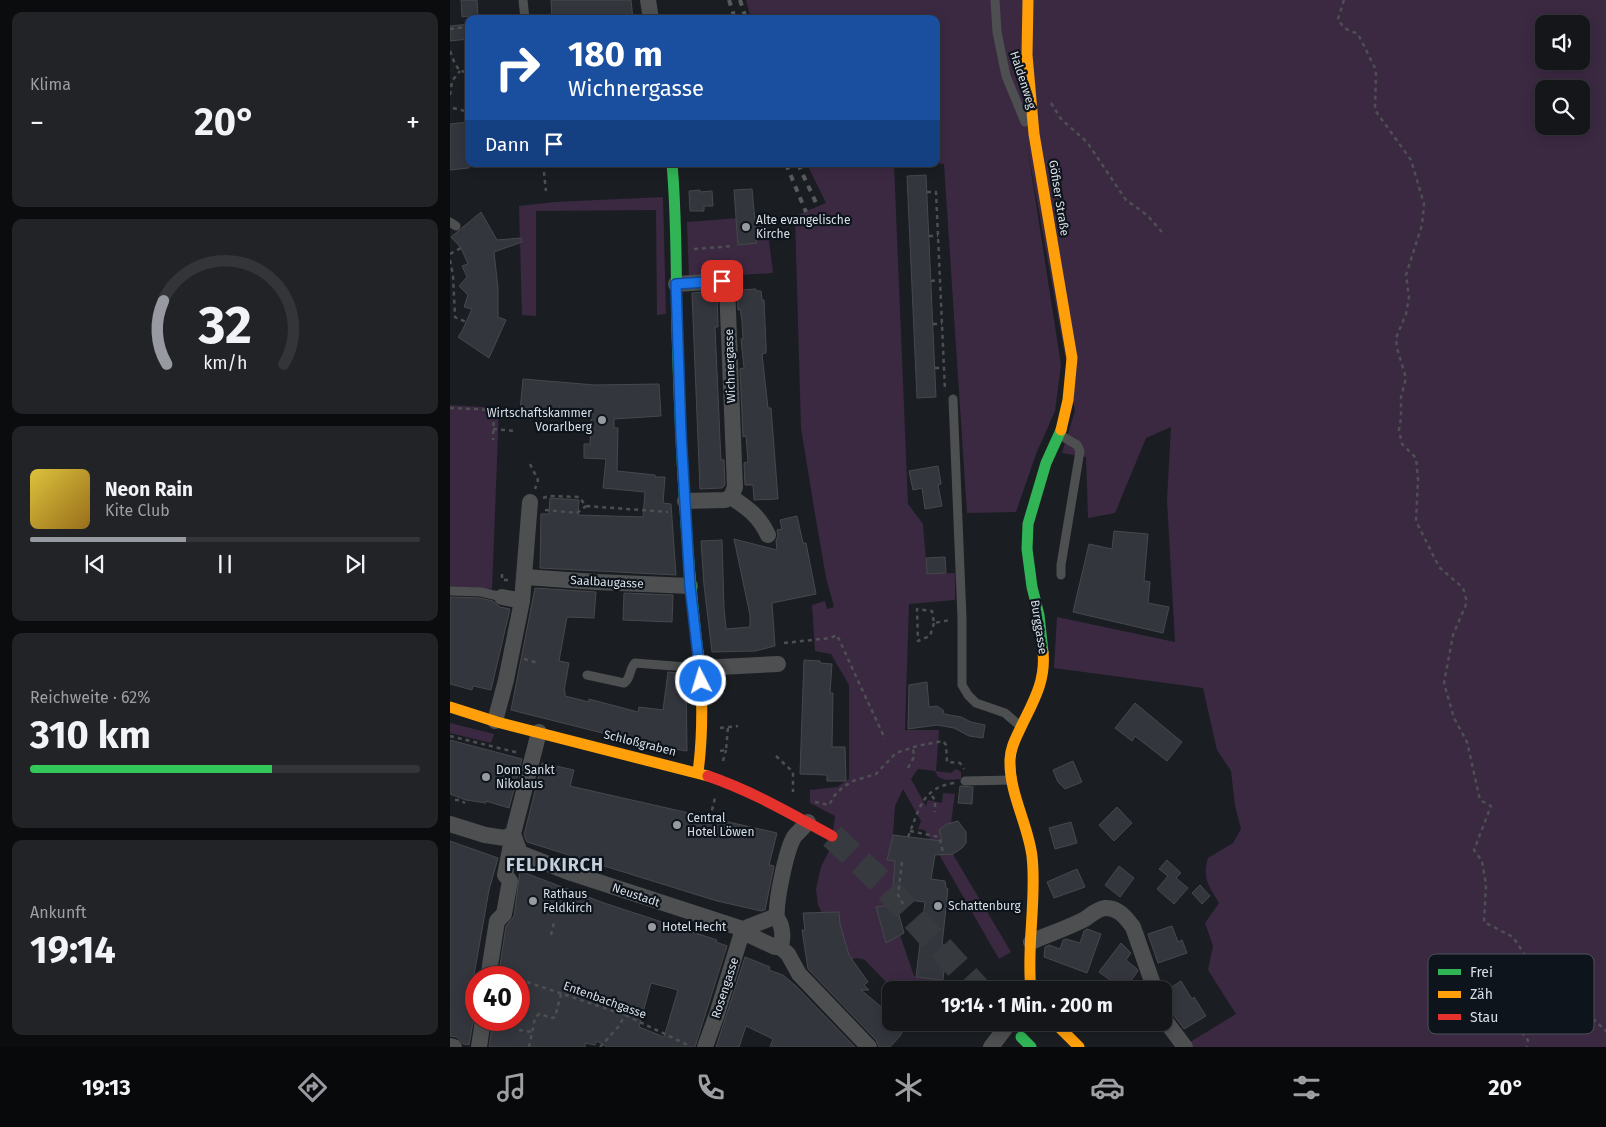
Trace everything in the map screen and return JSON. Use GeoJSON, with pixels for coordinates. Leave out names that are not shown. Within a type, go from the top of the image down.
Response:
{"type":"FeatureCollection","features":[{"type":"Feature","properties":{"kind":"main road","name":"Göfiser Straße"},"geometry":{"type":"LineString","coordinates":[[1028,0],[1027,55],[1034,134],[1072,358],[1068,400]]}},
{"type":"Feature","properties":{"kind":"main road"},"geometry":{"type":"LineString","coordinates":[[672,167],[679,389],[690,586],[700,668],[701,751],[698,772]]}},
{"type":"Feature","properties":{"kind":"main road","name":"Burggasse"},"geometry":{"type":"LineString","coordinates":[[1030,981],[1034,904],[1032,855],[1012,780],[1010,760],[1012,746],[1020,726],[1041,685],[1044,660],[1039,615],[1032,587],[1028,548],[1028,524],[1046,463],[1060,434],[1068,400]]}},
{"type":"Feature","properties":{"kind":"main road","name":"Schloßgraben"},"geometry":{"type":"LineString","coordinates":[[453,709],[698,772],[737,786],[832,836]]}},
{"type":"Feature","properties":{"kind":"main road"},"geometry":{"type":"LineString","coordinates":[[1063,1031],[1079,1047]]}},
{"type":"Feature","properties":{"kind":"main road"},"geometry":{"type":"LineString","coordinates":[[1021,1037],[1031,1047]]}},
{"type":"Feature","properties":{"kind":"street"},"geometry":{"type":"LineString","coordinates":[[648,0],[650,15]]}},
{"type":"Feature","properties":{"kind":"street","name":"Wichnergasse"},"geometry":{"type":"LineString","coordinates":[[676,284],[722,281],[727,286],[735,487],[731,497]]}},
{"type":"Feature","properties":{"kind":"street"},"geometry":{"type":"LineString","coordinates":[[686,507],[725,500],[731,497],[762,521],[768,536]]}},
{"type":"Feature","properties":{"kind":"street"},"geometry":{"type":"LineString","coordinates":[[495,721],[506,680],[522,601],[530,502]]}},
{"type":"Feature","properties":{"kind":"street","name":"Saalbaugasse"},"geometry":{"type":"LineString","coordinates":[[525,577],[690,586]]}},
{"type":"Feature","properties":{"kind":"street"},"geometry":{"type":"LineString","coordinates":[[502,597],[522,601]]}},
{"type":"Feature","properties":{"kind":"street"},"geometry":{"type":"LineString","coordinates":[[700,668],[778,664]]}},
{"type":"Feature","properties":{"kind":"street"},"geometry":{"type":"LineString","coordinates":[[490,966],[497,921],[504,914],[510,881],[505,876],[513,834],[539,732]]}},
{"type":"Feature","properties":{"kind":"street"},"geometry":{"type":"LineString","coordinates":[[808,822],[794,838],[778,894],[776,910],[777,919],[780,921],[782,943],[780,947],[788,954],[799,974],[869,1047]]}},
{"type":"Feature","properties":{"kind":"street"},"geometry":{"type":"LineString","coordinates":[[450,824],[485,835],[505,838],[513,834]]}},
{"type":"Feature","properties":{"kind":"street","name":"Neustadt"},"geometry":{"type":"LineString","coordinates":[[513,834],[520,853],[580,876],[744,929],[747,934],[775,947],[780,947]]}},
{"type":"Feature","properties":{"kind":"street"},"geometry":{"type":"LineString","coordinates":[[1031,942],[1085,918],[1094,912],[1105,908],[1116,910],[1133,927],[1152,981]]}},
{"type":"Feature","properties":{"kind":"street"},"geometry":{"type":"LineString","coordinates":[[744,929],[774,917],[777,919]]}},
{"type":"Feature","properties":{"kind":"street","name":"Rosengasse"},"geometry":{"type":"LineString","coordinates":[[705,1047],[744,929]]}},
{"type":"Feature","properties":{"kind":"street"},"geometry":{"type":"LineString","coordinates":[[1172,1030],[1185,1047]]}},
{"type":"Feature","properties":{"kind":"street"},"geometry":{"type":"LineString","coordinates":[[479,1047],[481,1031]]}},
{"type":"Feature","properties":{"kind":"street"},"geometry":{"type":"LineString","coordinates":[[991,1047],[1003,1031]]}},
{"type":"Feature","properties":{"kind":"lane"},"geometry":{"type":"LineString","coordinates":[[523,0],[525,15]]}},
{"type":"Feature","properties":{"kind":"lane","name":"Haldenweg"},"geometry":{"type":"LineString","coordinates":[[995,0],[997,32],[1006,76],[1023,120],[1034,134]]}},
{"type":"Feature","properties":{"kind":"lane"},"geometry":{"type":"LineString","coordinates":[[953,399],[962,618],[962,685],[976,703],[1005,713],[1020,726]]}},
{"type":"Feature","properties":{"kind":"lane"},"geometry":{"type":"LineString","coordinates":[[1060,434],[1077,445],[1080,451],[1061,565],[1061,575]]}},
{"type":"Feature","properties":{"kind":"lane"},"geometry":{"type":"LineString","coordinates":[[450,591],[481,592],[502,597]]}},
{"type":"Feature","properties":{"kind":"lane"},"geometry":{"type":"LineString","coordinates":[[587,675],[624,683],[628,680],[632,666],[635,663],[700,668]]}},
{"type":"Feature","properties":{"kind":"lane"},"geometry":{"type":"LineString","coordinates":[[965,781],[1012,780]]}},
{"type":"Feature","properties":{"kind":"path"},"geometry":{"type":"LineString","coordinates":[[1344,0],[1338,19],[1344,28],[1358,34],[1376,70],[1375,110],[1410,160],[1424,204],[1422,225],[1406,275],[1409,297],[1406,314],[1396,338],[1406,378],[1401,397],[1399,430],[1402,444],[1416,458],[1418,479],[1416,521],[1439,567],[1463,588],[1467,602],[1452,635],[1444,683],[1454,718],[1467,742],[1480,800],[1490,806],[1474,850],[1482,861],[1486,886],[1484,922],[1513,937],[1524,954]]}},
{"type":"Feature","properties":{"kind":"path"},"geometry":{"type":"LineString","coordinates":[[450,29],[465,27]]}},
{"type":"Feature","properties":{"kind":"path"},"geometry":{"type":"LineString","coordinates":[[450,51],[460,71],[465,72]]}},
{"type":"Feature","properties":{"kind":"path"},"geometry":{"type":"LineString","coordinates":[[450,64],[455,64]]}},
{"type":"Feature","properties":{"kind":"path"},"geometry":{"type":"LineString","coordinates":[[450,95],[452,81],[460,71]]}},
{"type":"Feature","properties":{"kind":"path"},"geometry":{"type":"LineString","coordinates":[[1049,98],[1061,119],[1088,142],[1126,200],[1147,215],[1162,232]]}},
{"type":"Feature","properties":{"kind":"path"},"geometry":{"type":"LineString","coordinates":[[454,108],[465,111]]}},
{"type":"Feature","properties":{"kind":"path"},"geometry":{"type":"LineString","coordinates":[[543,167],[546,191]]}},
{"type":"Feature","properties":{"kind":"path"},"geometry":{"type":"LineString","coordinates":[[927,192],[936,192],[945,396],[953,399]]}},
{"type":"Feature","properties":{"kind":"path"},"geometry":{"type":"LineString","coordinates":[[929,236],[938,236]]}},
{"type":"Feature","properties":{"kind":"path"},"geometry":{"type":"LineString","coordinates":[[676,250],[734,246]]}},
{"type":"Feature","properties":{"kind":"path"},"geometry":{"type":"LineString","coordinates":[[450,254],[461,248]]}},
{"type":"Feature","properties":{"kind":"path"},"geometry":{"type":"LineString","coordinates":[[450,260],[454,282],[455,317],[466,322]]}},
{"type":"Feature","properties":{"kind":"path"},"geometry":{"type":"LineString","coordinates":[[931,281],[940,280]]}},
{"type":"Feature","properties":{"kind":"path"},"geometry":{"type":"LineString","coordinates":[[933,324],[942,324]]}},
{"type":"Feature","properties":{"kind":"path"},"geometry":{"type":"LineString","coordinates":[[935,368],[944,368]]}},
{"type":"Feature","properties":{"kind":"path"},"geometry":{"type":"LineString","coordinates":[[450,408],[494,410],[493,440]]}},
{"type":"Feature","properties":{"kind":"path"},"geometry":{"type":"LineString","coordinates":[[494,429],[516,431]]}},
{"type":"Feature","properties":{"kind":"path"},"geometry":{"type":"LineString","coordinates":[[530,464],[538,480],[530,502]]}},
{"type":"Feature","properties":{"kind":"path"},"geometry":{"type":"LineString","coordinates":[[530,502],[550,496],[579,497],[586,506]]}},
{"type":"Feature","properties":{"kind":"path"},"geometry":{"type":"LineString","coordinates":[[530,502],[547,511],[577,512],[586,506],[686,507]]}},
{"type":"Feature","properties":{"kind":"path"},"geometry":{"type":"LineString","coordinates":[[917,609],[932,611],[934,623],[930,636],[918,641],[917,609]]}},
{"type":"Feature","properties":{"kind":"path"},"geometry":{"type":"LineString","coordinates":[[934,623],[962,618]]}},
{"type":"Feature","properties":{"kind":"path"},"geometry":{"type":"LineString","coordinates":[[784,643],[830,638],[836,635],[885,739]]}},
{"type":"Feature","properties":{"kind":"path"},"geometry":{"type":"LineString","coordinates":[[716,728],[738,726]]}},
{"type":"Feature","properties":{"kind":"path"},"geometry":{"type":"LineString","coordinates":[[450,736],[532,755]]}},
{"type":"Feature","properties":{"kind":"path"},"geometry":{"type":"LineString","coordinates":[[813,802],[829,805],[842,787],[853,781],[873,775],[896,753],[914,747],[943,742],[946,745],[947,762],[960,763],[965,770],[965,781],[941,785],[930,791],[924,798],[908,837]]}},
{"type":"Feature","properties":{"kind":"path"},"geometry":{"type":"LineString","coordinates":[[908,768],[914,757],[914,747]]}},
{"type":"Feature","properties":{"kind":"path"},"geometry":{"type":"LineString","coordinates":[[776,756],[793,772],[793,792]]}},
{"type":"Feature","properties":{"kind":"path"},"geometry":{"type":"LineString","coordinates":[[710,818],[715,796]]}},
{"type":"Feature","properties":{"kind":"path"},"geometry":{"type":"LineString","coordinates":[[932,796],[935,800],[935,812]]}},
{"type":"Feature","properties":{"kind":"path"},"geometry":{"type":"LineString","coordinates":[[455,800],[465,803]]}},
{"type":"Feature","properties":{"kind":"path"},"geometry":{"type":"LineString","coordinates":[[910,831],[939,837],[943,852]]}},
{"type":"Feature","properties":{"kind":"path"},"geometry":{"type":"LineString","coordinates":[[902,862],[898,895],[903,904]]}},
{"type":"Feature","properties":{"kind":"path"},"geometry":{"type":"LineString","coordinates":[[551,935],[554,923]]}},
{"type":"Feature","properties":{"kind":"path","name":"Entenbachgasse"},"geometry":{"type":"LineString","coordinates":[[530,982],[535,982],[561,994],[626,1015],[691,1047]]}},
{"type":"Feature","properties":{"kind":"path"},"geometry":{"type":"LineString","coordinates":[[529,1047],[535,1018],[538,1014],[555,1017],[561,994]]}},
{"type":"Feature","properties":{"kind":"path"},"geometry":{"type":"LineString","coordinates":[[600,1047],[619,1026],[626,1015]]}},
{"type":"Feature","properties":{"kind":"path"},"geometry":{"type":"LineString","coordinates":[[1594,1020],[1606,1031]]}},
{"type":"Feature","properties":{"kind":"path"},"geometry":{"type":"LineString","coordinates":[[526,1031],[532,1032]]}},
{"type":"Feature","properties":{"kind":"path"},"geometry":{"type":"LineString","coordinates":[[1523,1034],[1528,1040],[1527,1047]]}},
{"type":"Feature","properties":{"kind":"shaded area"},"geometry":{"type":"Polygon","coordinates":[[[746,0],[1606,0],[1606,1047],[1184,1047],[1236,1014],[1208,970],[1213,946],[1205,923],[1219,903],[1206,877],[1208,858],[1233,843],[1241,829],[1235,806],[1231,771],[1217,750],[1203,688],[1054,668],[1057,617],[1175,642],[1167,500],[1171,427],[1146,438],[1115,513],[1088,518],[1086,457],[1062,453],[1075,411],[1027,145],[1061,365],[1055,411],[1036,454],[1016,512],[967,513],[944,164],[940,164],[940,15],[750,15],[746,0]]]}},
{"type":"Feature","properties":{"kind":"shaded area"},"geometry":{"type":"Polygon","coordinates":[[[808,167],[894,167],[908,504],[923,524],[927,574],[955,573],[955,600],[909,604],[905,730],[939,730],[936,771],[951,773],[956,769],[961,772],[961,779],[946,780],[938,777],[935,771],[918,769],[911,779],[926,806],[928,800],[942,803],[943,793],[955,794],[951,823],[939,831],[1011,952],[999,959],[925,830],[918,829],[921,821],[903,789],[895,806],[893,835],[887,860],[895,861],[891,905],[876,908],[886,943],[900,935],[914,976],[944,981],[885,981],[865,960],[857,958],[849,960],[840,930],[839,912],[822,913],[818,905],[816,889],[821,867],[831,847],[835,816],[810,803],[810,790],[837,787],[849,779],[849,685],[831,654],[815,651],[812,605],[825,601],[827,609],[834,607],[826,577],[801,428],[795,216],[826,203],[808,167]]]}},
{"type":"Feature","properties":{"kind":"shaded area"},"geometry":{"type":"Polygon","coordinates":[[[663,197],[666,314],[657,315],[656,210],[536,211],[536,316],[522,315],[519,206],[555,202],[663,197]]]}},
{"type":"Feature","properties":{"kind":"shaded area"},"geometry":{"type":"Polygon","coordinates":[[[766,216],[773,273],[689,278],[687,222],[766,216]]]}},
{"type":"Feature","properties":{"kind":"shaded area"},"geometry":{"type":"Polygon","coordinates":[[[450,405],[499,408],[492,589],[450,587],[450,405]]]}},
{"type":"Feature","properties":{"kind":"shaded area"},"geometry":{"type":"Polygon","coordinates":[[[450,723],[494,734],[491,743],[450,733],[450,723]]]}},
{"type":"Feature","properties":{"kind":"building"},"geometry":{"type":"Polygon","coordinates":[[[461,0],[477,0],[478,15],[465,15],[462,17],[461,0]]]}},
{"type":"Feature","properties":{"kind":"building"},"geometry":{"type":"Polygon","coordinates":[[[551,0],[631,0],[633,15],[552,15],[551,0]]]}},
{"type":"Feature","properties":{"kind":"building"},"geometry":{"type":"Polygon","coordinates":[[[465,24],[465,39],[450,41],[450,26],[465,24]]]}},
{"type":"Feature","properties":{"kind":"building"},"geometry":{"type":"Polygon","coordinates":[[[465,122],[465,167],[469,168],[450,170],[450,124],[465,122]]]}},
{"type":"Feature","properties":{"kind":"building"},"geometry":{"type":"Polygon","coordinates":[[[926,175],[936,397],[917,398],[907,176],[926,175]]]}},
{"type":"Feature","properties":{"kind":"building"},"geometry":{"type":"Polygon","coordinates":[[[752,189],[757,243],[738,245],[734,190],[752,189]]]}},
{"type":"Feature","properties":{"kind":"building"},"geometry":{"type":"Polygon","coordinates":[[[700,190],[700,192],[712,191],[713,206],[704,206],[704,211],[690,211],[689,191],[700,190]]]}},
{"type":"Feature","properties":{"kind":"building"},"geometry":{"type":"Polygon","coordinates":[[[481,212],[497,240],[521,238],[522,242],[494,252],[498,288],[498,317],[506,320],[489,358],[458,337],[472,309],[464,307],[468,295],[459,286],[467,277],[462,266],[468,264],[461,248],[451,237],[481,212]]]}},
{"type":"Feature","properties":{"kind":"building"},"geometry":{"type":"Polygon","coordinates":[[[756,289],[756,291],[761,291],[762,300],[764,300],[766,353],[762,354],[768,408],[771,408],[778,499],[754,500],[753,485],[745,485],[744,463],[748,462],[746,436],[743,437],[740,369],[744,368],[741,339],[743,339],[737,292],[756,289]]]}},
{"type":"Feature","properties":{"kind":"building"},"geometry":{"type":"Polygon","coordinates":[[[717,291],[718,327],[715,327],[721,460],[724,460],[725,485],[722,488],[700,489],[692,293],[717,291]]]}},
{"type":"Feature","properties":{"kind":"building"},"geometry":{"type":"Polygon","coordinates":[[[523,379],[595,385],[659,384],[661,416],[614,419],[614,428],[618,428],[617,471],[665,477],[663,503],[671,504],[676,575],[540,568],[541,514],[549,514],[550,498],[579,500],[578,515],[643,517],[645,492],[603,488],[606,459],[584,458],[584,444],[590,444],[591,418],[520,411],[523,379]]]}},
{"type":"Feature","properties":{"kind":"building"},"geometry":{"type":"Polygon","coordinates":[[[938,466],[941,484],[938,485],[942,506],[925,509],[922,488],[913,490],[909,471],[938,466]]]}},
{"type":"Feature","properties":{"kind":"building"},"geometry":{"type":"Polygon","coordinates":[[[797,516],[803,543],[806,543],[816,594],[772,603],[775,646],[755,651],[712,652],[701,541],[722,540],[726,629],[750,627],[750,615],[734,539],[777,550],[777,530],[782,529],[780,520],[797,516]]]}},
{"type":"Feature","properties":{"kind":"building"},"geometry":{"type":"Polygon","coordinates":[[[1114,531],[1148,534],[1144,581],[1150,582],[1148,603],[1169,607],[1163,633],[1073,612],[1089,544],[1112,549],[1114,531]]]}},
{"type":"Feature","properties":{"kind":"building"},"geometry":{"type":"Polygon","coordinates":[[[945,557],[946,573],[927,574],[926,558],[945,557]]]}},
{"type":"Feature","properties":{"kind":"building"},"geometry":{"type":"Polygon","coordinates":[[[535,588],[596,592],[594,618],[567,617],[559,661],[569,663],[564,691],[565,696],[589,702],[589,699],[638,712],[639,707],[663,710],[668,672],[686,674],[687,751],[650,745],[511,710],[535,588]]]}},
{"type":"Feature","properties":{"kind":"building"},"geometry":{"type":"Polygon","coordinates":[[[624,593],[673,595],[672,622],[623,620],[624,593]]]}},
{"type":"Feature","properties":{"kind":"building"},"geometry":{"type":"Polygon","coordinates":[[[450,597],[480,598],[493,601],[500,607],[510,609],[491,690],[473,686],[472,690],[450,684],[450,597]]]}},
{"type":"Feature","properties":{"kind":"building"},"geometry":{"type":"Polygon","coordinates":[[[804,660],[832,664],[830,693],[833,693],[832,747],[845,747],[846,781],[827,781],[827,775],[800,774],[804,660]]]}},
{"type":"Feature","properties":{"kind":"building"},"geometry":{"type":"Polygon","coordinates":[[[927,682],[929,707],[937,706],[943,710],[944,714],[961,717],[971,722],[985,725],[983,738],[969,736],[954,728],[937,725],[908,729],[909,685],[927,682]]]}},
{"type":"Feature","properties":{"kind":"building"},"geometry":{"type":"Polygon","coordinates":[[[1135,703],[1182,742],[1167,761],[1135,736],[1132,741],[1115,728],[1135,703]]]}},
{"type":"Feature","properties":{"kind":"building","name":"Dom Sankt Nikolaus"},"geometry":{"type":"Polygon","coordinates":[[[450,740],[522,759],[509,808],[486,801],[486,803],[466,800],[450,794],[450,740]]]}},
{"type":"Feature","properties":{"kind":"building"},"geometry":{"type":"Polygon","coordinates":[[[1073,761],[1082,782],[1065,789],[1058,782],[1053,770],[1073,761]]]}},
{"type":"Feature","properties":{"kind":"building"},"geometry":{"type":"Polygon","coordinates":[[[542,763],[574,770],[570,786],[777,833],[769,865],[774,866],[765,910],[761,911],[717,901],[527,842],[524,835],[542,763]]]}},
{"type":"Feature","properties":{"kind":"building"},"geometry":{"type":"Polygon","coordinates":[[[960,786],[973,787],[972,804],[958,803],[960,786]]]}},
{"type":"Feature","properties":{"kind":"building"},"geometry":{"type":"Polygon","coordinates":[[[1117,807],[1132,823],[1114,841],[1099,825],[1117,807]]]}},
{"type":"Feature","properties":{"kind":"building","name":"Schattenburg"},"geometry":{"type":"Polygon","coordinates":[[[958,821],[966,832],[966,843],[953,854],[935,855],[931,879],[945,881],[946,888],[948,889],[942,945],[947,945],[943,980],[916,977],[925,902],[892,898],[895,861],[887,860],[893,835],[942,841],[939,830],[947,824],[958,821]]]}},
{"type":"Feature","properties":{"kind":"building"},"geometry":{"type":"Polygon","coordinates":[[[1071,822],[1077,843],[1055,849],[1049,828],[1071,822]]]}},
{"type":"Feature","properties":{"kind":"building"},"geometry":{"type":"Polygon","coordinates":[[[450,841],[498,858],[489,890],[476,966],[465,966],[465,1031],[472,1031],[469,1045],[463,1044],[457,1037],[450,1036],[450,841]]]}},
{"type":"Feature","properties":{"kind":"building"},"geometry":{"type":"Polygon","coordinates":[[[1167,860],[1181,873],[1176,878],[1188,888],[1174,904],[1157,889],[1168,876],[1159,869],[1167,860]]]}},
{"type":"Feature","properties":{"kind":"building"},"geometry":{"type":"Polygon","coordinates":[[[1119,866],[1134,878],[1120,897],[1105,885],[1119,866]]]}},
{"type":"Feature","properties":{"kind":"building"},"geometry":{"type":"Polygon","coordinates":[[[1077,869],[1085,887],[1054,898],[1047,882],[1077,869]]]}},
{"type":"Feature","properties":{"kind":"building"},"geometry":{"type":"Polygon","coordinates":[[[520,871],[604,903],[717,940],[716,942],[727,946],[695,1047],[607,1047],[597,1041],[595,1045],[585,1043],[585,1047],[489,1047],[491,1031],[530,1031],[530,966],[500,966],[506,926],[514,916],[520,871]],[[651,983],[639,1027],[664,1037],[678,990],[651,983]]]}},
{"type":"Feature","properties":{"kind":"building"},"geometry":{"type":"Polygon","coordinates":[[[1200,885],[1210,896],[1202,904],[1192,893],[1200,885]]]}},
{"type":"Feature","properties":{"kind":"building"},"geometry":{"type":"Polygon","coordinates":[[[896,904],[904,933],[886,943],[876,907],[896,904]]]}},
{"type":"Feature","properties":{"kind":"building"},"geometry":{"type":"Polygon","coordinates":[[[839,912],[840,924],[849,955],[868,982],[864,985],[869,990],[861,990],[882,1008],[882,1031],[903,1031],[890,1047],[879,1047],[876,1040],[808,969],[802,930],[805,930],[803,913],[839,912]]]}},
{"type":"Feature","properties":{"kind":"building"},"geometry":{"type":"Polygon","coordinates":[[[1172,926],[1178,942],[1182,940],[1187,953],[1158,963],[1148,934],[1172,926]]]}},
{"type":"Feature","properties":{"kind":"building"},"geometry":{"type":"Polygon","coordinates":[[[1087,929],[1101,934],[1087,973],[1044,957],[1045,947],[1049,945],[1060,949],[1063,940],[1066,939],[1080,943],[1084,931],[1087,929]]]}},
{"type":"Feature","properties":{"kind":"building"},"geometry":{"type":"Polygon","coordinates":[[[1121,943],[1131,953],[1126,960],[1138,971],[1131,981],[1112,981],[1099,972],[1121,943]]]}},
{"type":"Feature","properties":{"kind":"building"},"geometry":{"type":"Polygon","coordinates":[[[745,957],[770,967],[769,970],[783,975],[855,1047],[770,1047],[773,1039],[746,1026],[739,1047],[716,1047],[745,957]]]}},
{"type":"Feature","properties":{"kind":"building"},"geometry":{"type":"Polygon","coordinates":[[[1181,981],[1192,999],[1194,997],[1206,1016],[1184,1029],[1172,1013],[1172,987],[1181,981]]]}},
{"type":"Feature","properties":{"kind":"tunnel"},"geometry":{"type":"LineString","coordinates":[[832,836],[880,881],[971,981]]}},
{"type":"Feature","properties":{"kind":"railway"},"geometry":{"type":"LineString","coordinates":[[729,0],[734,15]]}},
{"type":"Feature","properties":{"kind":"railway"},"geometry":{"type":"LineString","coordinates":[[740,0],[745,15]]}},
{"type":"Feature","properties":{"kind":"railway"},"geometry":{"type":"LineString","coordinates":[[787,167],[806,212]]}},
{"type":"Feature","properties":{"kind":"railway"},"geometry":{"type":"LineString","coordinates":[[799,167],[818,207]]}},
{"type":"Feature","properties":{"kind":"traffic: fast"},"geometry":{"type":"LineString","coordinates":[[672,167],[686,532],[698,652]]}},
{"type":"Feature","properties":{"kind":"traffic: fast"},"geometry":{"type":"LineString","coordinates":[[1043,652],[1039,615],[1032,587],[1027,549],[1028,524],[1046,463],[1061,430]]}},
{"type":"Feature","properties":{"kind":"traffic: fast"},"geometry":{"type":"LineString","coordinates":[[1021,1037],[1031,1047]]}},
{"type":"Feature","properties":{"kind":"traffic: slow"},"geometry":{"type":"LineString","coordinates":[[1028,0],[1027,55],[1034,134],[1072,358],[1068,400],[1061,430]]}},
{"type":"Feature","properties":{"kind":"traffic: slow"},"geometry":{"type":"LineString","coordinates":[[698,652],[702,712],[698,772]]}},
{"type":"Feature","properties":{"kind":"traffic: slow"},"geometry":{"type":"LineString","coordinates":[[1030,981],[1032,856],[1027,832],[1012,784],[1010,760],[1014,743],[1041,682],[1043,652]]}},
{"type":"Feature","properties":{"kind":"traffic: slow"},"geometry":{"type":"LineString","coordinates":[[450,707],[497,722],[708,776]]}},
{"type":"Feature","properties":{"kind":"traffic: slow"},"geometry":{"type":"LineString","coordinates":[[1063,1031],[1079,1047]]}},
{"type":"Feature","properties":{"kind":"traffic: jam"},"geometry":{"type":"LineString","coordinates":[[708,776],[756,796],[832,836]]}},
{"type":"Feature","properties":{"kind":"place","name":"Alte evangelische Kirche"},"geometry":{"type":"Point","coordinates":[746,227]}},
{"type":"Feature","properties":{"kind":"place","name":"Wirtschaftskammer Vorarlberg"},"geometry":{"type":"Point","coordinates":[602,420]}},
{"type":"Feature","properties":{"kind":"place","name":"Dom Sankt Nikolaus"},"geometry":{"type":"Point","coordinates":[486,777]}},
{"type":"Feature","properties":{"kind":"place","name":"Central Hotel Löwen"},"geometry":{"type":"Point","coordinates":[677,825]}},
{"type":"Feature","properties":{"kind":"place","name":"Rathaus Feldkirch"},"geometry":{"type":"Point","coordinates":[533,901]}},
{"type":"Feature","properties":{"kind":"place","name":"Schattenburg"},"geometry":{"type":"Point","coordinates":[938,906]}},
{"type":"Feature","properties":{"kind":"place","name":"Hotel Hecht"},"geometry":{"type":"Point","coordinates":[652,927]}},
{"type":"Feature","properties":{"kind":"district","name":"FELDKIRCH"},"geometry":{"type":"Point","coordinates":[555,865]}},
{"type":"Feature","properties":{"kind":"route"},"geometry":{"type":"LineString","coordinates":[[701,681],[690,586],[681,435],[676,284],[722,281]]}}]}
